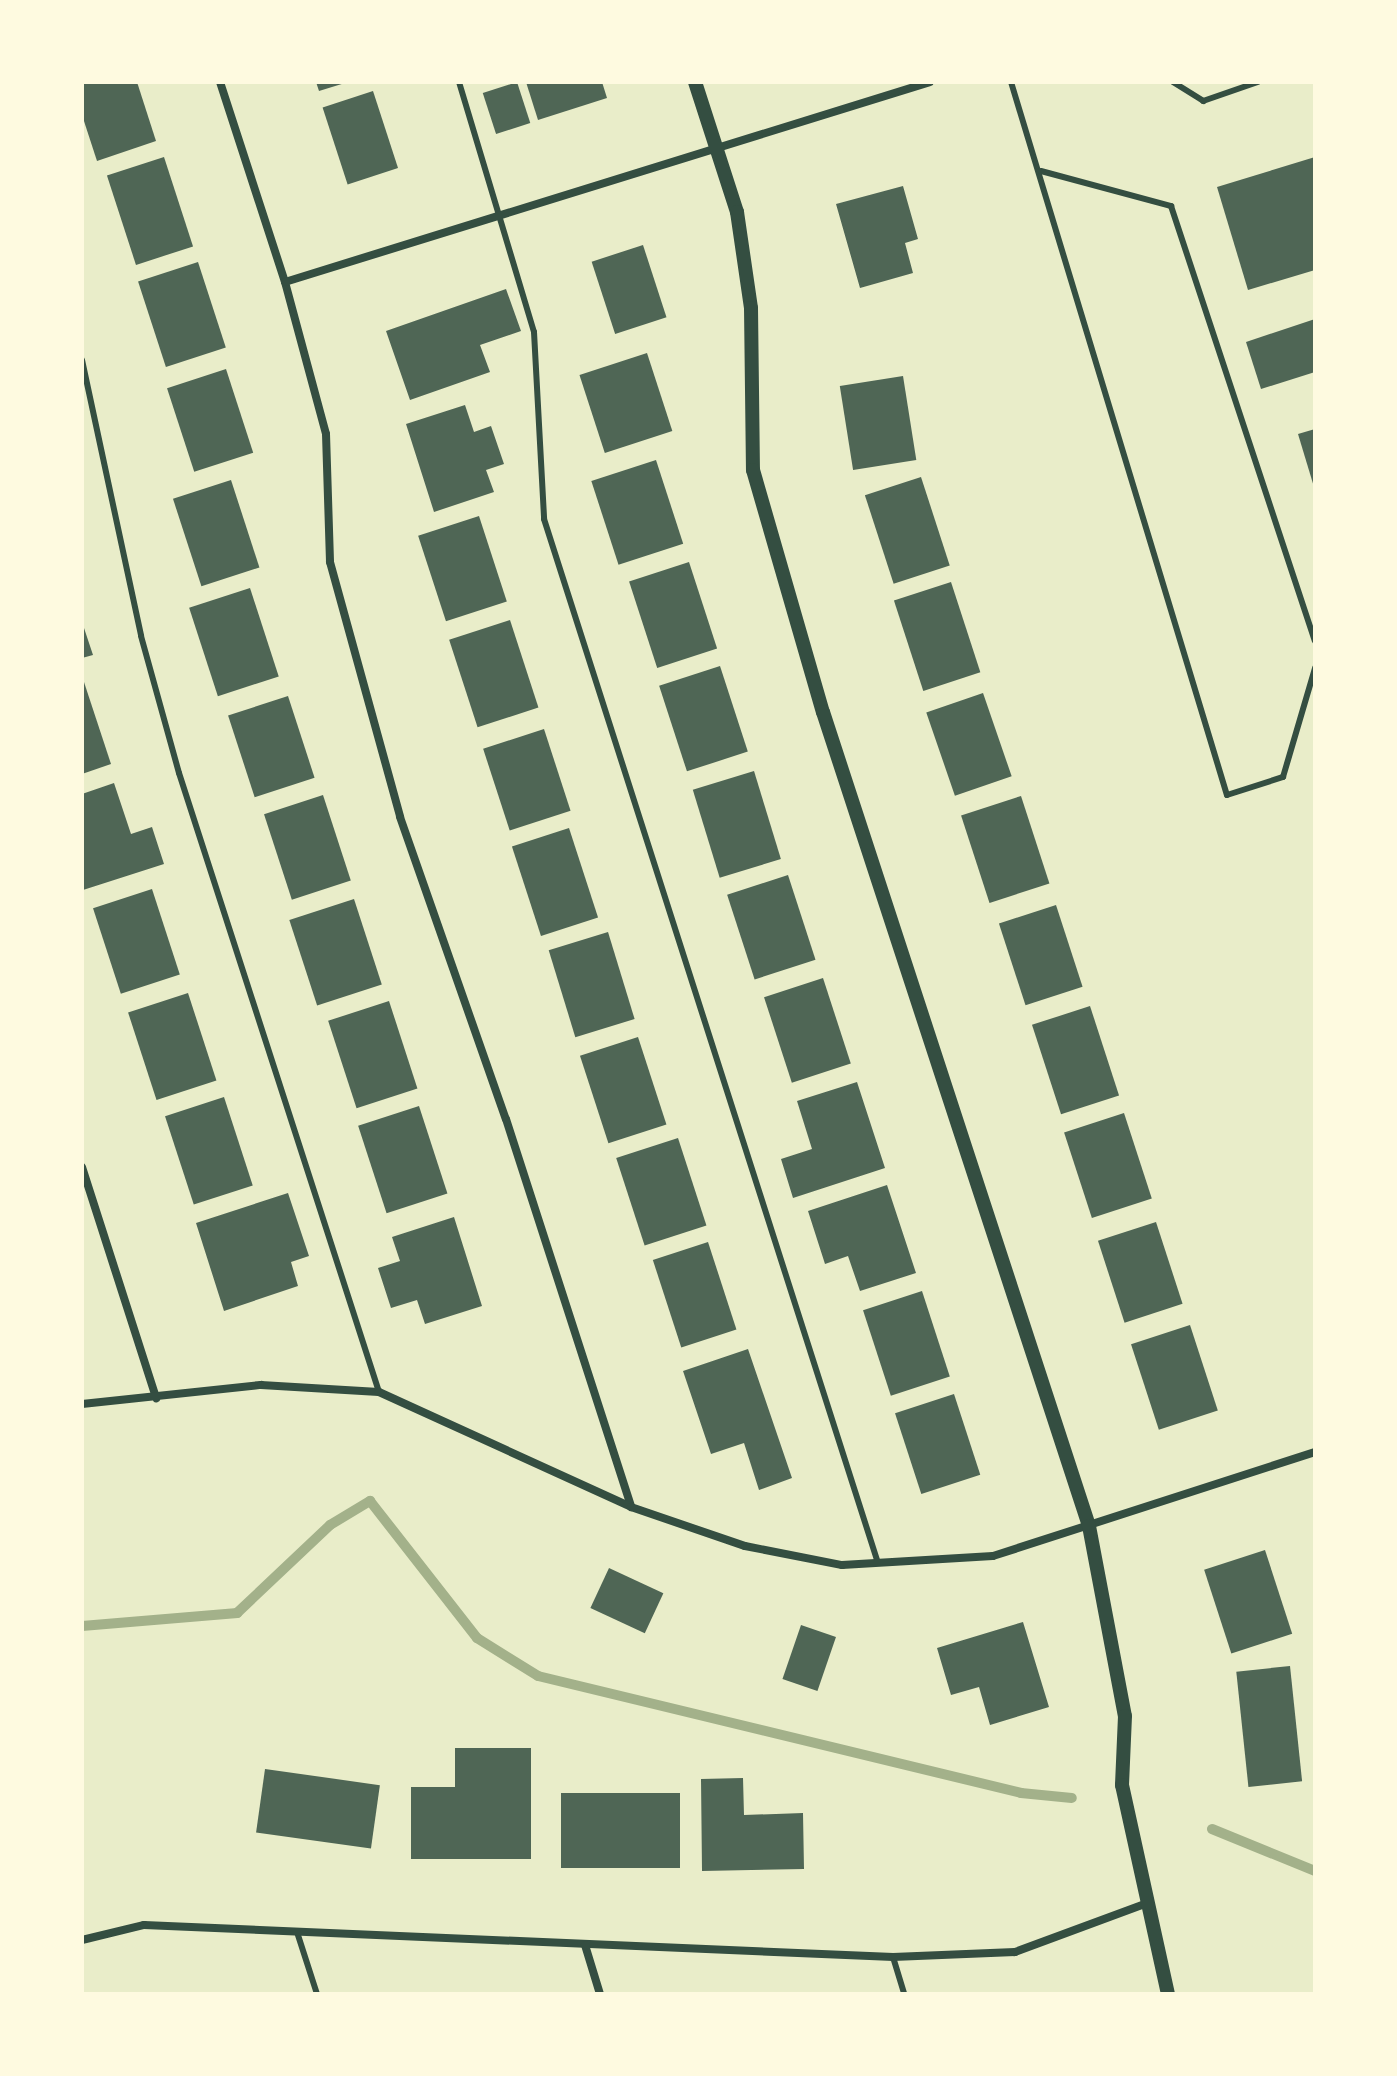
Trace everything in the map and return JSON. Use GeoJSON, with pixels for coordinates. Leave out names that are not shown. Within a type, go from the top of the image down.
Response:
{"type":"FeatureCollection","features":[{"type":"Feature","properties":{"kind":"street"},"geometry":{"type":"LineString","coordinates":[[220,82],[285,282],[326,434],[330,562],[400,817],[506,1119],[631,1507]]}},
{"type":"Feature","properties":{"kind":"street"},"geometry":{"type":"LineString","coordinates":[[695,82],[737,212],[751,308],[753,470],[823,712],[1089,1526],[1125,1716],[1122,1785],[1145,1904],[1168,1994]]}},
{"type":"Feature","properties":{"kind":"street"},"geometry":{"type":"LineString","coordinates":[[285,282],[930,82]]}},
{"type":"Feature","properties":{"kind":"street"},"geometry":{"type":"LineString","coordinates":[[82,1167],[156,1398]]}},
{"type":"Feature","properties":{"kind":"street"},"geometry":{"type":"LineString","coordinates":[[82,1404],[261,1385],[379,1392],[631,1507],[745,1546],[842,1565],[993,1556],[1315,1452]]}},
{"type":"Feature","properties":{"kind":"street"},"geometry":{"type":"LineString","coordinates":[[82,1940],[144,1925],[893,1957],[1015,1952],[1145,1904]]}},
{"type":"Feature","properties":{"kind":"street"},"geometry":{"type":"LineString","coordinates":[[585,1945],[600,1994]]}},
{"type":"Feature","properties":{"kind":"lane"},"geometry":{"type":"LineString","coordinates":[[459,82],[503,215],[534,332],[544,519],[878,1563]]}},
{"type":"Feature","properties":{"kind":"lane"},"geometry":{"type":"LineString","coordinates":[[1011,82],[1041,171],[1227,795],[1283,777],[1315,668]]}},
{"type":"Feature","properties":{"kind":"lane"},"geometry":{"type":"LineString","coordinates":[[1173,82],[1203,101],[1258,82]]}},
{"type":"Feature","properties":{"kind":"lane"},"geometry":{"type":"LineString","coordinates":[[1041,171],[1171,206],[1315,641]]}},
{"type":"Feature","properties":{"kind":"lane"},"geometry":{"type":"LineString","coordinates":[[82,360],[141,636],[179,773],[379,1392]]}},
{"type":"Feature","properties":{"kind":"lane"},"geometry":{"type":"LineString","coordinates":[[297,1932],[317,1994]]}},
{"type":"Feature","properties":{"kind":"lane"},"geometry":{"type":"LineString","coordinates":[[893,1957],[904,1994]]}},
{"type":"Feature","properties":{"kind":"building"},"geometry":{"type":"Polygon","coordinates":[[[82,82],[137,82],[156,141],[97,161],[82,115],[82,82]]]}},
{"type":"Feature","properties":{"kind":"building"},"geometry":{"type":"Polygon","coordinates":[[[316,82],[345,82],[345,83],[319,91],[316,82]]]}},
{"type":"Feature","properties":{"kind":"building"},"geometry":{"type":"Polygon","coordinates":[[[517,82],[530,123],[496,134],[483,93],[517,82]]]}},
{"type":"Feature","properties":{"kind":"building"},"geometry":{"type":"Polygon","coordinates":[[[526,82],[602,82],[607,98],[538,120],[526,82]]]}},
{"type":"Feature","properties":{"kind":"building"},"geometry":{"type":"Polygon","coordinates":[[[373,91],[398,168],[348,184],[323,107],[373,91]]]}},
{"type":"Feature","properties":{"kind":"building"},"geometry":{"type":"Polygon","coordinates":[[[164,157],[193,246],[136,265],[107,176],[164,157]]]}},
{"type":"Feature","properties":{"kind":"building"},"geometry":{"type":"Polygon","coordinates":[[[1315,157],[1315,270],[1248,290],[1217,187],[1315,157]]]}},
{"type":"Feature","properties":{"kind":"building"},"geometry":{"type":"Polygon","coordinates":[[[903,186],[918,239],[905,243],[913,273],[860,288],[836,204],[903,186]]]}},
{"type":"Feature","properties":{"kind":"building"},"geometry":{"type":"Polygon","coordinates":[[[643,245],[666,317],[615,334],[592,262],[643,245]]]}},
{"type":"Feature","properties":{"kind":"building"},"geometry":{"type":"Polygon","coordinates":[[[198,262],[226,348],[166,367],[138,281],[198,262]]]}},
{"type":"Feature","properties":{"kind":"building"},"geometry":{"type":"Polygon","coordinates":[[[506,289],[521,331],[480,345],[490,372],[410,400],[386,331],[506,289]]]}},
{"type":"Feature","properties":{"kind":"building"},"geometry":{"type":"Polygon","coordinates":[[[1315,319],[1315,372],[1261,389],[1246,342],[1315,319]]]}},
{"type":"Feature","properties":{"kind":"building"},"geometry":{"type":"Polygon","coordinates":[[[647,353],[672,431],[605,453],[579,375],[647,353]]]}},
{"type":"Feature","properties":{"kind":"building"},"geometry":{"type":"Polygon","coordinates":[[[226,369],[253,453],[194,472],[167,388],[226,369]]]}},
{"type":"Feature","properties":{"kind":"building"},"geometry":{"type":"Polygon","coordinates":[[[903,376],[916,460],[853,470],[840,386],[903,376]]]}},
{"type":"Feature","properties":{"kind":"building"},"geometry":{"type":"Polygon","coordinates":[[[465,405],[474,432],[491,426],[504,464],[486,470],[494,492],[434,512],[406,424],[465,405]]]}},
{"type":"Feature","properties":{"kind":"building"},"geometry":{"type":"Polygon","coordinates":[[[1315,429],[1315,487],[1314,487],[1298,434],[1315,429]]]}},
{"type":"Feature","properties":{"kind":"building"},"geometry":{"type":"Polygon","coordinates":[[[656,460],[683,544],[619,565],[591,481],[656,460]]]}},
{"type":"Feature","properties":{"kind":"building"},"geometry":{"type":"Polygon","coordinates":[[[921,477],[950,565],[894,584],[865,495],[921,477]]]}},
{"type":"Feature","properties":{"kind":"building"},"geometry":{"type":"Polygon","coordinates":[[[231,480],[259,567],[201,586],[173,499],[231,480]]]}},
{"type":"Feature","properties":{"kind":"building"},"geometry":{"type":"Polygon","coordinates":[[[479,516],[507,602],[446,621],[418,536],[479,516]]]}},
{"type":"Feature","properties":{"kind":"building"},"geometry":{"type":"Polygon","coordinates":[[[689,562],[717,649],[657,668],[629,581],[689,562]]]}},
{"type":"Feature","properties":{"kind":"building"},"geometry":{"type":"Polygon","coordinates":[[[951,582],[980,672],[923,691],[894,601],[951,582]]]}},
{"type":"Feature","properties":{"kind":"building"},"geometry":{"type":"Polygon","coordinates":[[[250,588],[279,676],[218,696],[189,608],[250,588]]]}},
{"type":"Feature","properties":{"kind":"building"},"geometry":{"type":"Polygon","coordinates":[[[510,620],[538,707],[478,727],[449,640],[510,620]]]}},
{"type":"Feature","properties":{"kind":"building"},"geometry":{"type":"Polygon","coordinates":[[[82,622],[93,655],[82,658],[82,622]]]}},
{"type":"Feature","properties":{"kind":"building"},"geometry":{"type":"Polygon","coordinates":[[[720,666],[748,752],[687,771],[659,686],[720,666]]]}},
{"type":"Feature","properties":{"kind":"building"},"geometry":{"type":"Polygon","coordinates":[[[82,676],[111,764],[82,774],[82,676]]]}},
{"type":"Feature","properties":{"kind":"building"},"geometry":{"type":"Polygon","coordinates":[[[983,693],[1012,776],[955,796],[926,713],[983,693]]]}},
{"type":"Feature","properties":{"kind":"building"},"geometry":{"type":"Polygon","coordinates":[[[288,696],[315,778],[255,797],[228,715],[288,696]]]}},
{"type":"Feature","properties":{"kind":"building"},"geometry":{"type":"Polygon","coordinates":[[[544,729],[571,811],[510,831],[483,749],[544,729]]]}},
{"type":"Feature","properties":{"kind":"building"},"geometry":{"type":"Polygon","coordinates":[[[754,771],[781,859],[720,878],[693,790],[754,771]]]}},
{"type":"Feature","properties":{"kind":"building"},"geometry":{"type":"Polygon","coordinates":[[[114,783],[131,834],[152,827],[164,864],[83,890],[82,794],[114,783]]]}},
{"type":"Feature","properties":{"kind":"building"},"geometry":{"type":"Polygon","coordinates":[[[323,795],[351,881],[292,900],[264,814],[323,795]]]}},
{"type":"Feature","properties":{"kind":"building"},"geometry":{"type":"Polygon","coordinates":[[[1021,796],[1049,883],[990,903],[961,815],[1021,796]]]}},
{"type":"Feature","properties":{"kind":"building"},"geometry":{"type":"Polygon","coordinates":[[[569,828],[598,917],[541,936],[512,847],[569,828]]]}},
{"type":"Feature","properties":{"kind":"building"},"geometry":{"type":"Polygon","coordinates":[[[788,875],[816,960],[755,979],[727,895],[788,875]]]}},
{"type":"Feature","properties":{"kind":"building"},"geometry":{"type":"Polygon","coordinates":[[[152,889],[180,975],[121,994],[93,908],[152,889]]]}},
{"type":"Feature","properties":{"kind":"building"},"geometry":{"type":"Polygon","coordinates":[[[354,899],[382,985],[317,1006],[289,920],[354,899]]]}},
{"type":"Feature","properties":{"kind":"building"},"geometry":{"type":"Polygon","coordinates":[[[1056,905],[1083,987],[1026,1005],[999,924],[1056,905]]]}},
{"type":"Feature","properties":{"kind":"building"},"geometry":{"type":"Polygon","coordinates":[[[608,932],[635,1019],[575,1037],[549,950],[608,932]]]}},
{"type":"Feature","properties":{"kind":"building"},"geometry":{"type":"Polygon","coordinates":[[[823,978],[851,1064],[792,1083],[764,997],[823,978]]]}},
{"type":"Feature","properties":{"kind":"building"},"geometry":{"type":"Polygon","coordinates":[[[188,993],[216,1080],[157,1100],[128,1012],[188,993]]]}},
{"type":"Feature","properties":{"kind":"building"},"geometry":{"type":"Polygon","coordinates":[[[389,1001],[417,1088],[357,1108],[328,1021],[389,1001]]]}},
{"type":"Feature","properties":{"kind":"building"},"geometry":{"type":"Polygon","coordinates":[[[1090,1006],[1119,1095],[1061,1114],[1032,1025],[1090,1006]]]}},
{"type":"Feature","properties":{"kind":"building"},"geometry":{"type":"Polygon","coordinates":[[[638,1037],[666,1124],[608,1143],[580,1056],[638,1037]]]}},
{"type":"Feature","properties":{"kind":"building"},"geometry":{"type":"Polygon","coordinates":[[[857,1082],[885,1168],[793,1198],[781,1159],[812,1149],[797,1101],[857,1082]]]}},
{"type":"Feature","properties":{"kind":"building"},"geometry":{"type":"Polygon","coordinates":[[[224,1097],[253,1185],[194,1205],[165,1116],[224,1097]]]}},
{"type":"Feature","properties":{"kind":"building"},"geometry":{"type":"Polygon","coordinates":[[[419,1106],[447,1193],[387,1213],[358,1126],[419,1106]]]}},
{"type":"Feature","properties":{"kind":"building"},"geometry":{"type":"Polygon","coordinates":[[[1124,1113],[1152,1199],[1092,1218],[1064,1132],[1124,1113]]]}},
{"type":"Feature","properties":{"kind":"building"},"geometry":{"type":"Polygon","coordinates":[[[678,1138],[706,1225],[645,1246],[616,1158],[678,1138]]]}},
{"type":"Feature","properties":{"kind":"building"},"geometry":{"type":"Polygon","coordinates":[[[887,1185],[916,1273],[860,1291],[848,1256],[825,1264],[808,1211],[887,1185]]]}},
{"type":"Feature","properties":{"kind":"building"},"geometry":{"type":"Polygon","coordinates":[[[288,1193],[309,1256],[291,1262],[298,1286],[224,1311],[196,1223],[288,1193]]]}},
{"type":"Feature","properties":{"kind":"building"},"geometry":{"type":"Polygon","coordinates":[[[454,1217],[482,1306],[425,1324],[417,1300],[391,1308],[378,1268],[400,1261],[392,1237],[454,1217]]]}},
{"type":"Feature","properties":{"kind":"building"},"geometry":{"type":"Polygon","coordinates":[[[1156,1222],[1183,1304],[1125,1323],[1098,1241],[1156,1222]]]}},
{"type":"Feature","properties":{"kind":"building"},"geometry":{"type":"Polygon","coordinates":[[[708,1242],[736,1329],[681,1347],[653,1260],[708,1242]]]}},
{"type":"Feature","properties":{"kind":"building"},"geometry":{"type":"Polygon","coordinates":[[[922,1291],[950,1377],[891,1396],[863,1310],[922,1291]]]}},
{"type":"Feature","properties":{"kind":"building"},"geometry":{"type":"Polygon","coordinates":[[[1190,1325],[1218,1411],[1159,1430],[1131,1344],[1190,1325]]]}},
{"type":"Feature","properties":{"kind":"building"},"geometry":{"type":"Polygon","coordinates":[[[748,1349],[792,1478],[759,1490],[744,1443],[711,1454],[683,1371],[748,1349]]]}},
{"type":"Feature","properties":{"kind":"building"},"geometry":{"type":"Polygon","coordinates":[[[954,1394],[980,1475],[921,1494],[895,1413],[954,1394]]]}},
{"type":"Feature","properties":{"kind":"building"},"geometry":{"type":"Polygon","coordinates":[[[1265,1550],[1292,1634],[1231,1653],[1204,1570],[1265,1550]]]}},
{"type":"Feature","properties":{"kind":"building"},"geometry":{"type":"Polygon","coordinates":[[[609,1568],[663,1593],[645,1633],[590,1608],[609,1568]]]}},
{"type":"Feature","properties":{"kind":"building"},"geometry":{"type":"Polygon","coordinates":[[[1023,1622],[1049,1707],[990,1725],[979,1687],[951,1695],[937,1648],[1023,1622]]]}},
{"type":"Feature","properties":{"kind":"building"},"geometry":{"type":"Polygon","coordinates":[[[801,1625],[836,1637],[817,1691],[782,1679],[801,1625]]]}},
{"type":"Feature","properties":{"kind":"building"},"geometry":{"type":"Polygon","coordinates":[[[1290,1666],[1302,1781],[1248,1787],[1236,1672],[1290,1666]]]}},
{"type":"Feature","properties":{"kind":"building"},"geometry":{"type":"Polygon","coordinates":[[[455,1748],[531,1748],[531,1859],[411,1859],[411,1787],[455,1787],[455,1748]]]}},
{"type":"Feature","properties":{"kind":"building"},"geometry":{"type":"Polygon","coordinates":[[[265,1769],[380,1785],[371,1849],[256,1832],[265,1769]]]}},
{"type":"Feature","properties":{"kind":"building"},"geometry":{"type":"Polygon","coordinates":[[[743,1778],[744,1815],[803,1813],[804,1869],[702,1871],[701,1779],[743,1778]]]}},
{"type":"Feature","properties":{"kind":"building"},"geometry":{"type":"Polygon","coordinates":[[[561,1793],[680,1793],[680,1868],[561,1868],[561,1793]]]}},
{"type":"Feature","properties":{"kind":"waterway"},"geometry":{"type":"LineString","coordinates":[[82,1626],[237,1613],[330,1525],[370,1501],[477,1638],[538,1676],[1021,1793],[1072,1798]]}},
{"type":"Feature","properties":{"kind":"waterway"},"geometry":{"type":"LineString","coordinates":[[1212,1829],[1315,1871]]}}]}
